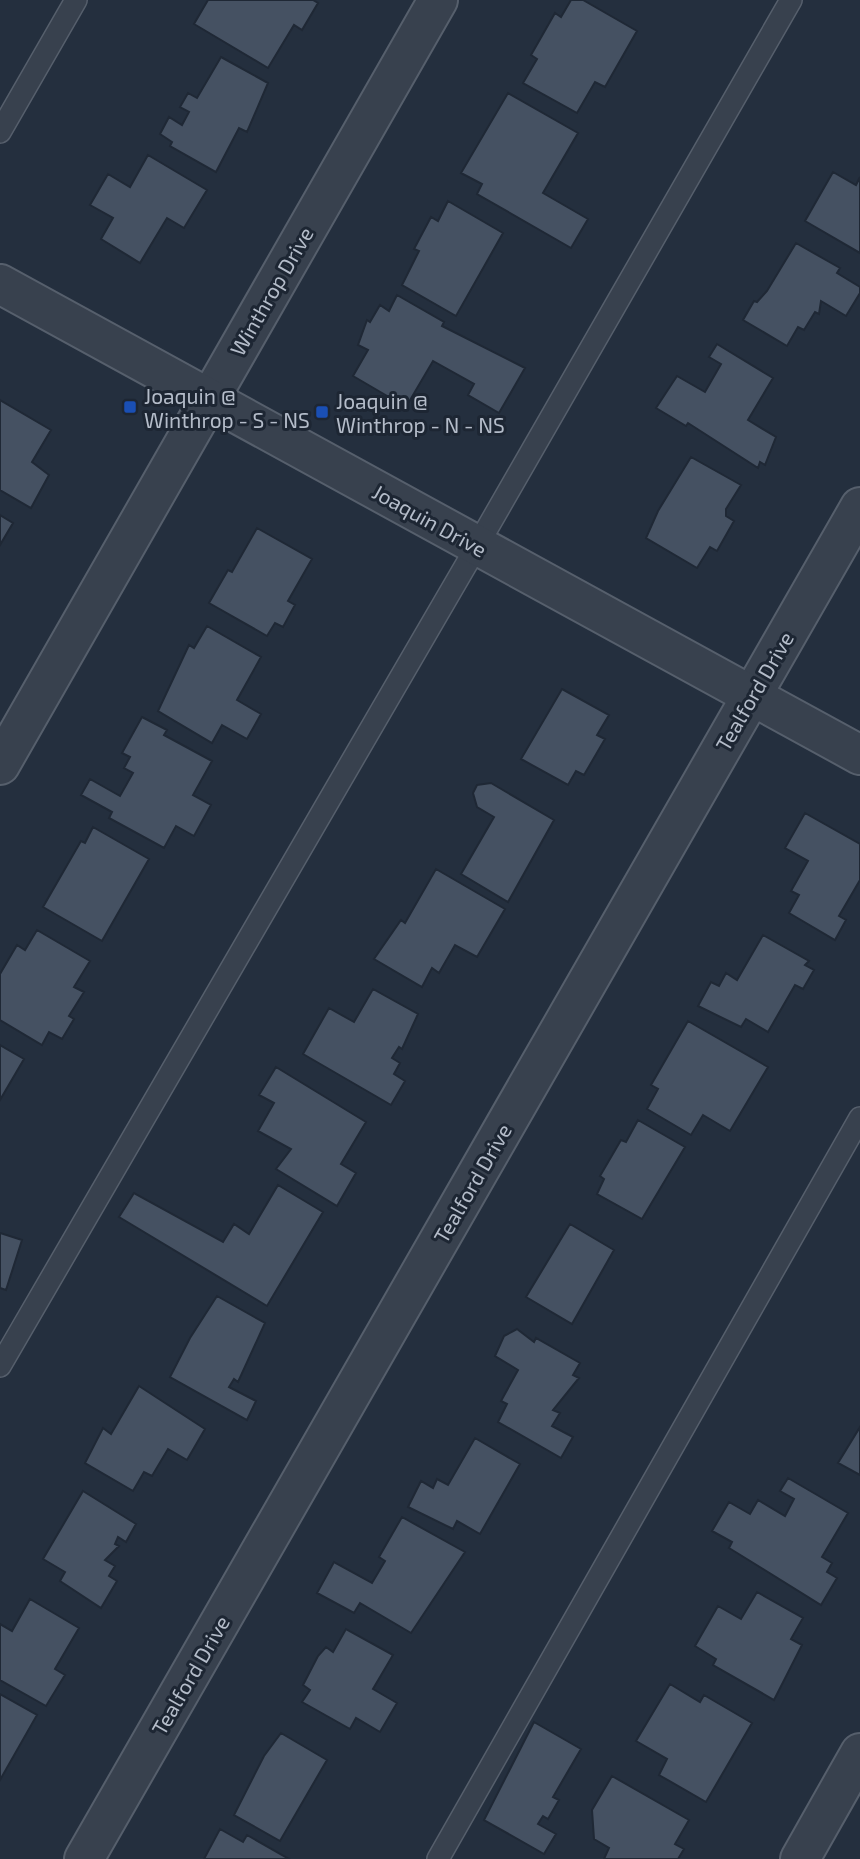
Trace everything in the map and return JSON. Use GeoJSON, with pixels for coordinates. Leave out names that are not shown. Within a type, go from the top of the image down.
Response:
{"type":"FeatureCollection","features":[{"type":"Feature","properties":{"kind":"street","name":"Winthrop Drive"},"geometry":{"type":"LineString","coordinates":[[0,765],[438,0]]}},
{"type":"Feature","properties":{"kind":"street","name":"Joaquin Drive"},"geometry":{"type":"LineString","coordinates":[[0,285],[860,755]]}},
{"type":"Feature","properties":{"kind":"street","name":"Tealford Drive"},"geometry":{"type":"LineString","coordinates":[[84,1859],[860,507]]}},
{"type":"Feature","properties":{"kind":"street"},"geometry":{"type":"LineString","coordinates":[[800,1859],[860,1753]]}},
{"type":"Feature","properties":{"kind":"lane"},"geometry":{"type":"LineString","coordinates":[[0,132],[76,0]]}},
{"type":"Feature","properties":{"kind":"lane"},"geometry":{"type":"LineString","coordinates":[[0,1366],[477,547],[791,0]]}},
{"type":"Feature","properties":{"kind":"lane"},"geometry":{"type":"LineString","coordinates":[[438,1859],[860,1118]]}},
{"type":"Feature","properties":{"kind":"building"},"geometry":{"type":"Polygon","coordinates":[[[208,0],[313,0],[318,3],[302,30],[294,25],[268,68],[194,24],[208,0]]]}},
{"type":"Feature","properties":{"kind":"building"},"geometry":{"type":"Polygon","coordinates":[[[571,0],[583,0],[637,31],[605,87],[595,82],[577,113],[523,83],[537,59],[531,55],[555,13],[561,17],[571,0]]]}},
{"type":"Feature","properties":{"kind":"building"},"geometry":{"type":"Polygon","coordinates":[[[221,57],[268,83],[247,132],[239,128],[216,172],[170,146],[172,142],[160,134],[169,117],[182,125],[189,112],[180,107],[188,93],[197,98],[221,57]]]}},
{"type":"Feature","properties":{"kind":"building"},"geometry":{"type":"Polygon","coordinates":[[[508,93],[578,133],[543,193],[588,219],[571,248],[477,194],[482,184],[461,173],[508,93]]]}},
{"type":"Feature","properties":{"kind":"building"},"geometry":{"type":"Polygon","coordinates":[[[148,155],[207,190],[184,228],[167,218],[140,263],[101,239],[113,218],[90,205],[108,174],[130,187],[148,155]]]}},
{"type":"Feature","properties":{"kind":"building"},"geometry":{"type":"Polygon","coordinates":[[[833,172],[856,185],[860,177],[860,253],[805,221],[833,172]]]}},
{"type":"Feature","properties":{"kind":"building"},"geometry":{"type":"Polygon","coordinates":[[[448,201],[503,233],[456,316],[402,285],[419,251],[414,249],[431,217],[438,221],[448,201]]]}},
{"type":"Feature","properties":{"kind":"building"},"geometry":{"type":"Polygon","coordinates":[[[796,243],[840,268],[837,273],[860,287],[860,293],[846,316],[821,301],[819,314],[815,312],[804,330],[798,327],[787,346],[743,320],[754,301],[757,302],[767,291],[796,243]]]}},
{"type":"Feature","properties":{"kind":"building"},"geometry":{"type":"Polygon","coordinates":[[[397,295],[444,322],[442,326],[525,368],[499,413],[468,395],[474,384],[433,361],[406,407],[353,376],[368,350],[358,345],[367,320],[370,322],[380,305],[389,311],[397,295]]]}},
{"type":"Feature","properties":{"kind":"building"},"geometry":{"type":"Polygon","coordinates":[[[717,344],[773,378],[748,420],[776,437],[765,465],[760,462],[758,468],[688,423],[686,426],[656,408],[677,376],[705,392],[721,364],[709,357],[717,344]]]}},
{"type":"Feature","properties":{"kind":"building"},"geometry":{"type":"Polygon","coordinates":[[[0,400],[51,430],[32,462],[49,475],[31,508],[0,490],[0,400]]]}},
{"type":"Feature","properties":{"kind":"building"},"geometry":{"type":"Polygon","coordinates":[[[691,457],[741,485],[726,509],[726,516],[734,521],[717,551],[710,547],[697,568],[646,538],[658,511],[691,457]]]}},
{"type":"Feature","properties":{"kind":"building"},"geometry":{"type":"Polygon","coordinates":[[[0,515],[13,523],[0,545],[0,515]]]}},
{"type":"Feature","properties":{"kind":"building"},"geometry":{"type":"Polygon","coordinates":[[[257,528],[312,559],[288,601],[295,605],[283,627],[275,623],[267,636],[209,603],[228,570],[232,572],[257,528]]]}},
{"type":"Feature","properties":{"kind":"building"},"geometry":{"type":"Polygon","coordinates":[[[207,626],[261,657],[237,700],[261,714],[247,739],[222,725],[212,743],[158,711],[189,645],[194,648],[207,626]]]}},
{"type":"Feature","properties":{"kind":"building"},"geometry":{"type":"Polygon","coordinates":[[[562,689],[609,715],[597,735],[605,739],[584,775],[576,771],[568,785],[521,759],[562,689]]]}},
{"type":"Feature","properties":{"kind":"building"},"geometry":{"type":"Polygon","coordinates":[[[142,717],[167,730],[164,735],[212,761],[193,795],[211,805],[194,836],[176,826],[164,848],[109,818],[112,812],[81,795],[90,779],[120,796],[133,773],[124,768],[130,757],[122,753],[142,717]]]}},
{"type":"Feature","properties":{"kind":"building"},"geometry":{"type":"Polygon","coordinates":[[[491,783],[554,820],[508,902],[461,874],[494,817],[477,807],[473,793],[477,785],[491,783]]]}},
{"type":"Feature","properties":{"kind":"building"},"geometry":{"type":"Polygon","coordinates":[[[805,813],[860,844],[860,880],[839,916],[846,920],[835,940],[789,913],[799,895],[791,891],[808,861],[785,848],[805,813]]]}},
{"type":"Feature","properties":{"kind":"building"},"geometry":{"type":"Polygon","coordinates":[[[93,827],[149,859],[102,941],[43,907],[81,841],[85,843],[93,827]]]}},
{"type":"Feature","properties":{"kind":"building"},"geometry":{"type":"Polygon","coordinates":[[[436,869],[505,909],[477,957],[455,945],[439,973],[432,968],[422,987],[374,959],[401,920],[405,923],[436,869]]]}},
{"type":"Feature","properties":{"kind":"building"},"geometry":{"type":"Polygon","coordinates":[[[37,930],[90,961],[74,987],[84,992],[69,1016],[74,1019],[62,1039],[49,1032],[42,1045],[0,1020],[0,974],[17,945],[25,950],[37,930]]]}},
{"type":"Feature","properties":{"kind":"building"},"geometry":{"type":"Polygon","coordinates":[[[763,935],[809,961],[805,965],[814,970],[803,989],[795,985],[768,1032],[746,1019],[741,1027],[698,1006],[711,982],[719,986],[726,973],[737,980],[763,935]]]}},
{"type":"Feature","properties":{"kind":"building"},"geometry":{"type":"Polygon","coordinates":[[[373,989],[418,1014],[402,1049],[399,1047],[392,1058],[400,1063],[394,1074],[405,1081],[391,1105],[303,1054],[329,1008],[354,1022],[373,989]]]}},
{"type":"Feature","properties":{"kind":"building"},"geometry":{"type":"Polygon","coordinates":[[[688,1021],[768,1067],[730,1131],[703,1115],[691,1135],[647,1109],[658,1089],[651,1085],[688,1021]]]}},
{"type":"Feature","properties":{"kind":"building"},"geometry":{"type":"Polygon","coordinates":[[[0,1045],[24,1059],[0,1100],[0,1045]]]}},
{"type":"Feature","properties":{"kind":"building"},"geometry":{"type":"Polygon","coordinates":[[[276,1067],[366,1122],[341,1164],[356,1173],[337,1206],[276,1169],[291,1149],[258,1131],[274,1103],[259,1095],[276,1067]]]}},
{"type":"Feature","properties":{"kind":"building"},"geometry":{"type":"Polygon","coordinates":[[[638,1120],[685,1147],[642,1219],[597,1194],[604,1179],[600,1176],[621,1140],[626,1142],[638,1120]]]}},
{"type":"Feature","properties":{"kind":"building"},"geometry":{"type":"Polygon","coordinates":[[[278,1185],[323,1212],[267,1306],[119,1217],[134,1193],[223,1242],[234,1224],[249,1234],[278,1185]]]}},
{"type":"Feature","properties":{"kind":"building"},"geometry":{"type":"Polygon","coordinates":[[[570,1224],[614,1250],[572,1324],[526,1297],[570,1224]]]}},
{"type":"Feature","properties":{"kind":"building"},"geometry":{"type":"Polygon","coordinates":[[[0,1233],[22,1240],[6,1290],[0,1288],[0,1233]]]}},
{"type":"Feature","properties":{"kind":"building"},"geometry":{"type":"Polygon","coordinates":[[[217,1296],[265,1323],[238,1382],[234,1379],[229,1387],[256,1401],[247,1420],[170,1377],[190,1338],[217,1296]]]}},
{"type":"Feature","properties":{"kind":"building"},"geometry":{"type":"Polygon","coordinates":[[[517,1329],[534,1342],[536,1338],[580,1363],[573,1375],[579,1378],[553,1410],[560,1413],[552,1426],[573,1437],[561,1458],[498,1422],[507,1404],[501,1401],[518,1370],[495,1356],[504,1336],[517,1329]]]}},
{"type":"Feature","properties":{"kind":"building"},"geometry":{"type":"Polygon","coordinates":[[[139,1386],[205,1429],[187,1460],[168,1449],[152,1476],[144,1472],[133,1491],[85,1463],[103,1428],[111,1434],[139,1386]]]}},
{"type":"Feature","properties":{"kind":"building"},"geometry":{"type":"Polygon","coordinates":[[[860,1427],[860,1475],[838,1463],[860,1427]]]}},
{"type":"Feature","properties":{"kind":"building"},"geometry":{"type":"Polygon","coordinates":[[[475,1438],[520,1464],[480,1534],[457,1521],[453,1529],[408,1507],[421,1481],[433,1488],[437,1479],[448,1485],[475,1438]]]}},
{"type":"Feature","properties":{"kind":"building"},"geometry":{"type":"Polygon","coordinates":[[[788,1478],[848,1513],[822,1557],[832,1563],[827,1572],[837,1578],[821,1605],[729,1548],[732,1542],[712,1531],[729,1502],[750,1514],[758,1500],[785,1516],[794,1499],[780,1491],[788,1478]]]}},
{"type":"Feature","properties":{"kind":"building"},"geometry":{"type":"Polygon","coordinates":[[[83,1491],[136,1524],[126,1542],[118,1537],[115,1544],[119,1546],[105,1560],[115,1566],[109,1576],[117,1581],[101,1608],[60,1581],[65,1572],[43,1559],[83,1491]]]}},
{"type":"Feature","properties":{"kind":"building"},"geometry":{"type":"Polygon","coordinates":[[[402,1517],[465,1552],[411,1633],[360,1603],[354,1613],[317,1593],[334,1562],[372,1583],[385,1561],[379,1557],[402,1517]]]}},
{"type":"Feature","properties":{"kind":"building"},"geometry":{"type":"Polygon","coordinates":[[[757,1592],[803,1618],[791,1639],[802,1645],[774,1700],[713,1665],[716,1659],[695,1646],[718,1606],[741,1619],[757,1592]]]}},
{"type":"Feature","properties":{"kind":"building"},"geometry":{"type":"Polygon","coordinates":[[[30,1599],[79,1628],[55,1669],[65,1675],[46,1706],[0,1680],[0,1624],[12,1631],[30,1599]]]}},
{"type":"Feature","properties":{"kind":"building"},"geometry":{"type":"Polygon","coordinates":[[[346,1629],[393,1655],[373,1689],[397,1703],[380,1732],[356,1718],[350,1729],[302,1702],[310,1690],[303,1685],[318,1656],[326,1647],[333,1652],[346,1629]]]}},
{"type":"Feature","properties":{"kind":"building"},"geometry":{"type":"Polygon","coordinates":[[[670,1684],[700,1702],[704,1695],[752,1723],[706,1802],[659,1775],[667,1759],[636,1741],[670,1684]]]}},
{"type":"Feature","properties":{"kind":"building"},"geometry":{"type":"Polygon","coordinates":[[[0,1694],[37,1715],[0,1780],[0,1694]]]}},
{"type":"Feature","properties":{"kind":"building"},"geometry":{"type":"Polygon","coordinates":[[[534,1722],[581,1749],[553,1797],[559,1800],[548,1819],[543,1816],[538,1824],[556,1834],[544,1854],[484,1820],[534,1722]]]}},
{"type":"Feature","properties":{"kind":"building"},"geometry":{"type":"Polygon","coordinates":[[[281,1733],[327,1760],[280,1841],[234,1815],[264,1756],[281,1733]]]}},
{"type":"Feature","properties":{"kind":"building"},"geometry":{"type":"Polygon","coordinates":[[[612,1776],[689,1820],[675,1844],[684,1849],[678,1859],[604,1859],[609,1848],[594,1839],[592,1810],[612,1776]]]}},
{"type":"Feature","properties":{"kind":"building"},"geometry":{"type":"Polygon","coordinates":[[[220,1829],[243,1842],[247,1835],[289,1859],[204,1859],[220,1829]]]}},
{"type":"Feature","properties":{"kind":"place","name":"Joaquin @ Winthrop - S - NS"},"geometry":{"type":"Point","coordinates":[130,407]}},
{"type":"Feature","properties":{"kind":"place","name":"Joaquin @ Winthrop - N - NS"},"geometry":{"type":"Point","coordinates":[322,412]}}]}
